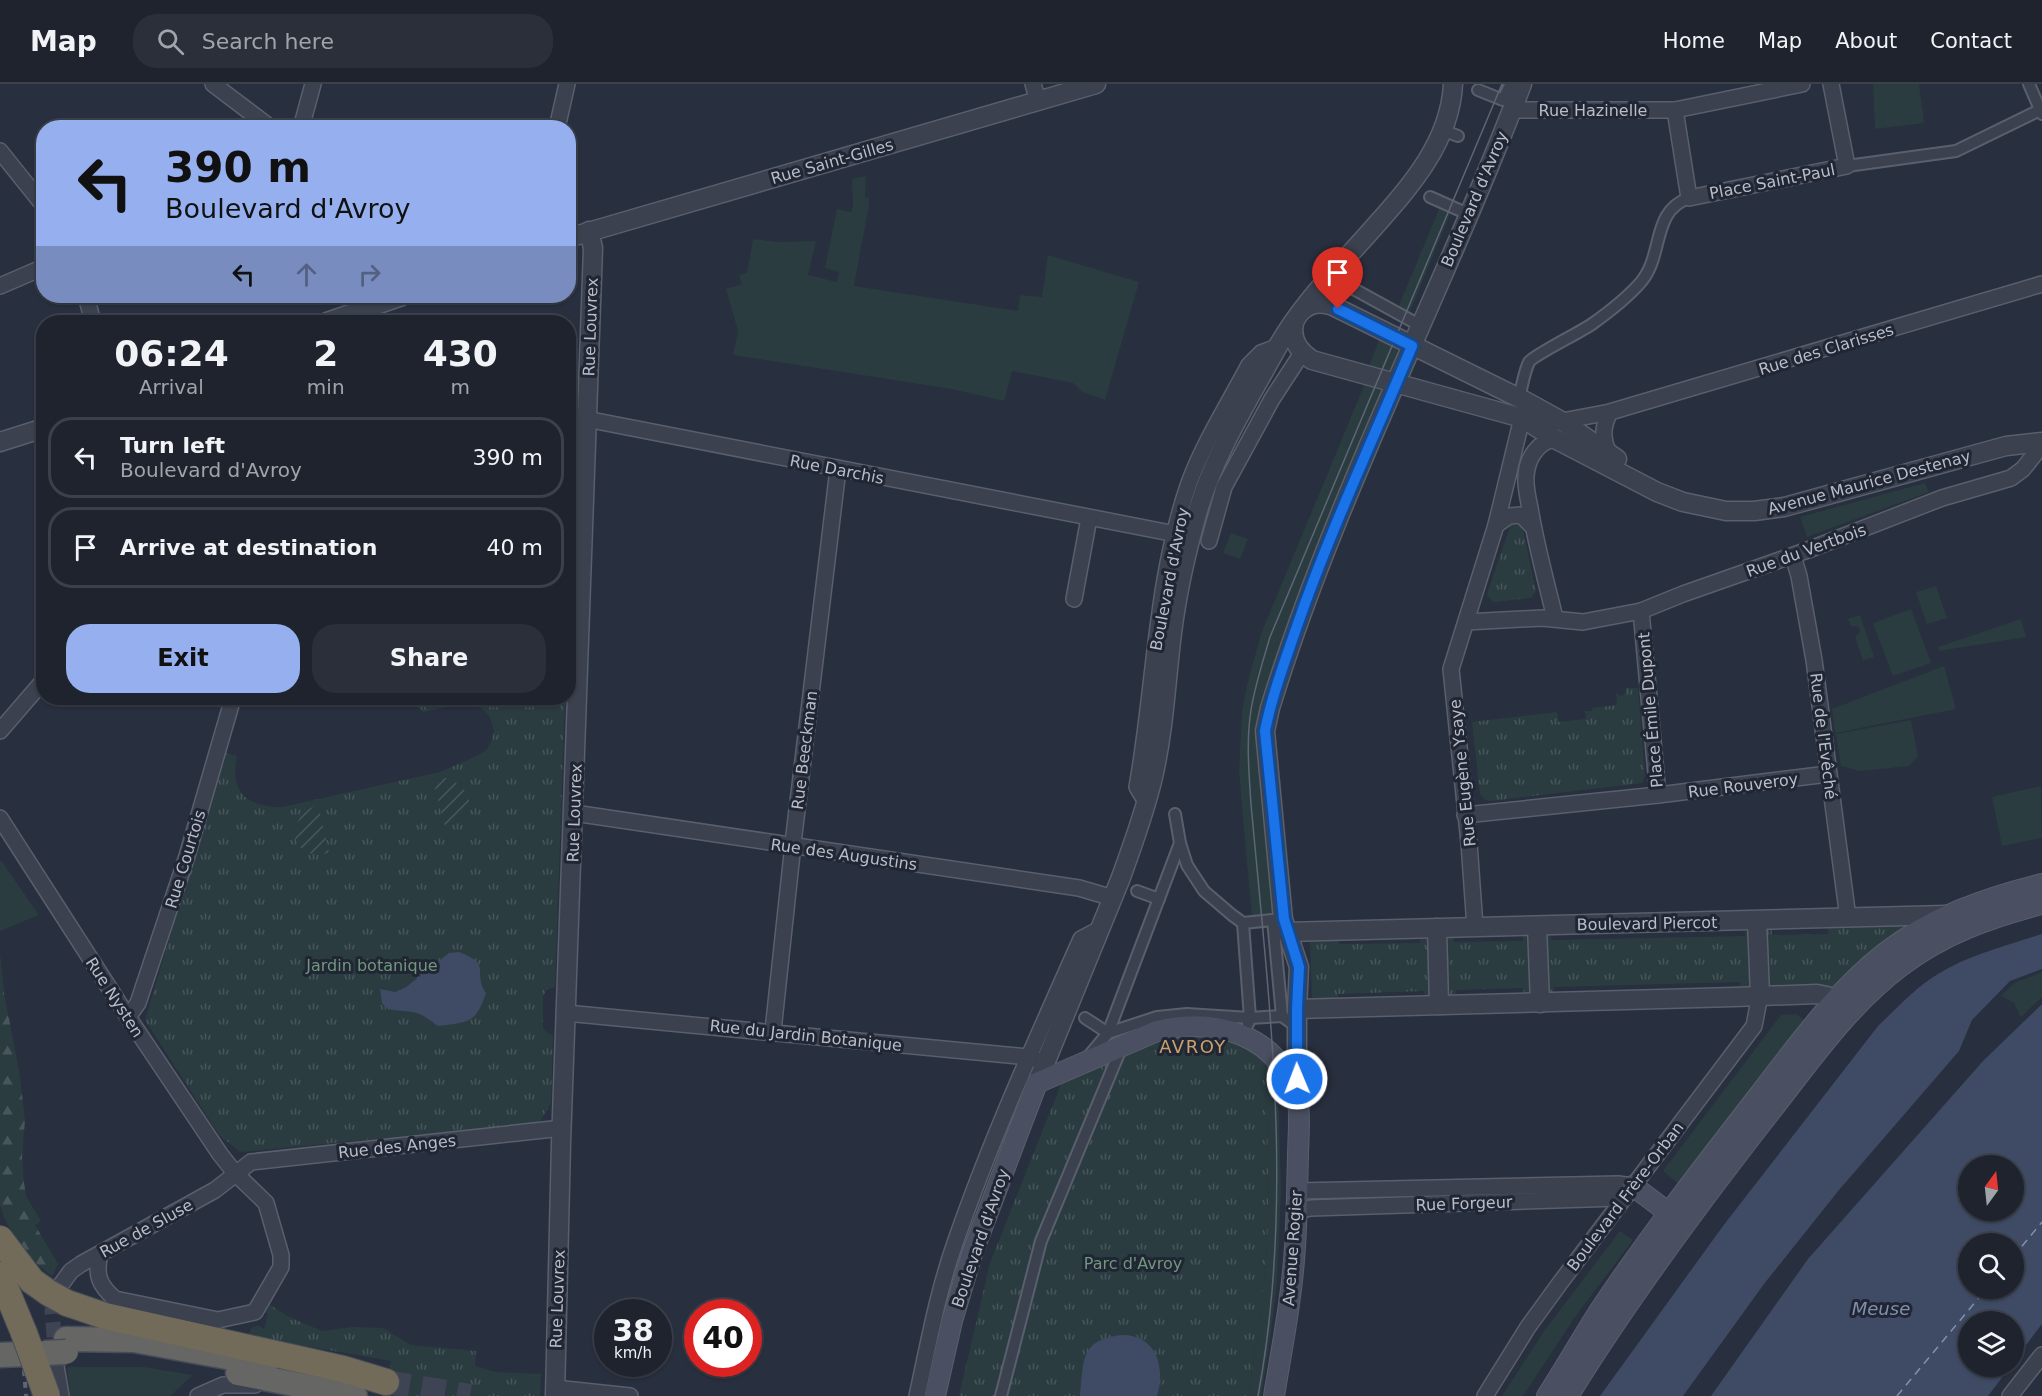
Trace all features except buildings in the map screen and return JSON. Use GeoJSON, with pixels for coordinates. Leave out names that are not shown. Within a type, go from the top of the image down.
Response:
{"type":"FeatureCollection","features":[{"type":"Feature","properties":{"kind":"highway"},"geometry":{"type":"LineString","coordinates":[[0,1239],[32,1281],[105,1316],[343,1369],[386,1382]]}},
{"type":"Feature","properties":{"kind":"highway"},"geometry":{"type":"LineString","coordinates":[[0,1275],[37,1345],[50,1389]]}},
{"type":"Feature","properties":{"kind":"highway"},"geometry":{"type":"LineString","coordinates":[[0,1355],[37,1345],[135,1340],[342,1378],[386,1382]]}},
{"type":"Feature","properties":{"kind":"highway"},"geometry":{"type":"LineString","coordinates":[[37,1345],[146,1354],[356,1396]]}},
{"type":"Feature","properties":{"kind":"main road"},"geometry":{"type":"LineString","coordinates":[[1568,1396],[1608,1334],[1842,1008],[1852,982],[1886,952],[1946,915],[1989,898],[2042,884]]}},
{"type":"Feature","properties":{"kind":"main road"},"geometry":{"type":"LineString","coordinates":[[1547,1396],[1602,1308],[1666,1218],[1759,1095],[1842,1008],[1865,996],[1894,971],[1945,939],[1989,919],[2042,904]]}},
{"type":"Feature","properties":{"kind":"main road"},"geometry":{"type":"LineString","coordinates":[[1037,1083],[1084,1062],[1115,1039],[1176,1026],[1247,1027],[1258,1043],[1274,1055],[1298,1098]]}},
{"type":"Feature","properties":{"kind":"main road","name":"Boulevard d'Avroy"},"geometry":{"type":"LineString","coordinates":[[935,1396],[952,1321],[972,1254],[1037,1083]]}},
{"type":"Feature","properties":{"kind":"main road","name":"Avenue Rogier"},"geometry":{"type":"LineString","coordinates":[[1274,1396],[1295,1248],[1298,1098]]}},
{"type":"Feature","properties":{"kind":"main road"},"geometry":{"type":"LineString","coordinates":[[1630,1191],[1666,1218]]}},
{"type":"Feature","properties":{"kind":"main road"},"geometry":{"type":"LineString","coordinates":[[1580,1396],[1602,1355],[1608,1334]]}},
{"type":"Feature","properties":{"kind":"main road"},"geometry":{"type":"LineString","coordinates":[[1535,1396],[1553,1371],[1572,1355]]}},
{"type":"Feature","properties":{"kind":"street"},"geometry":{"type":"LineString","coordinates":[[213,84],[260,120]]}},
{"type":"Feature","properties":{"kind":"street"},"geometry":{"type":"LineString","coordinates":[[303,120],[313,84]]}},
{"type":"Feature","properties":{"kind":"street"},"geometry":{"type":"LineString","coordinates":[[559,120],[567,84]]}},
{"type":"Feature","properties":{"kind":"street","name":"Rue Saint-Gilles"},"geometry":{"type":"LineString","coordinates":[[576,235],[882,147],[1036,92],[1096,84]]}},
{"type":"Feature","properties":{"kind":"street","name":"Boulevard d'Avroy"},"geometry":{"type":"LineString","coordinates":[[1037,1083],[1113,898],[1146,802],[1155,766],[1183,535],[1210,474],[1277,347],[1330,276],[1412,185],[1432,153],[1450,133],[1453,84]]}},
{"type":"Feature","properties":{"kind":"street"},"geometry":{"type":"LineString","coordinates":[[1675,110],[1802,84]]}},
{"type":"Feature","properties":{"kind":"street","name":"Place Saint-Paul"},"geometry":{"type":"LineString","coordinates":[[1675,110],[1689,198],[1847,166],[1832,84]]}},
{"type":"Feature","properties":{"kind":"street"},"geometry":{"type":"LineString","coordinates":[[1847,166],[1956,151],[2041,111],[2029,84]]}},
{"type":"Feature","properties":{"kind":"street"},"geometry":{"type":"LineString","coordinates":[[1478,90],[1503,100],[1509,87],[1521,87]]}},
{"type":"Feature","properties":{"kind":"street","name":"Boulevard d'Avroy"},"geometry":{"type":"LineString","coordinates":[[1298,1098],[1290,1009],[1299,967],[1282,933],[1265,731],[1270,708],[1324,551],[1521,87]]}},
{"type":"Feature","properties":{"kind":"street","name":"Rue Hazinelle"},"geometry":{"type":"LineString","coordinates":[[1512,110],[1675,110]]}},
{"type":"Feature","properties":{"kind":"street"},"geometry":{"type":"LineString","coordinates":[[0,151],[36,196]]}},
{"type":"Feature","properties":{"kind":"street"},"geometry":{"type":"LineString","coordinates":[[1430,197],[1468,214]]}},
{"type":"Feature","properties":{"kind":"street"},"geometry":{"type":"LineString","coordinates":[[1519,398],[1529,362],[1535,356],[1592,324],[1642,281],[1650,269],[1662,226],[1670,209],[1677,202],[1689,198]]}},
{"type":"Feature","properties":{"kind":"street","name":"Rue Louvrex"},"geometry":{"type":"LineString","coordinates":[[576,624],[593,248],[589,231]]}},
{"type":"Feature","properties":{"kind":"street"},"geometry":{"type":"LineString","coordinates":[[0,286],[36,270]]}},
{"type":"Feature","properties":{"kind":"street"},"geometry":{"type":"LineString","coordinates":[[1330,276],[1421,326]]}},
{"type":"Feature","properties":{"kind":"street","name":"Rue des Clarisses"},"geometry":{"type":"LineString","coordinates":[[1522,418],[1544,423],[1563,422],[1610,412],[2042,284]]}},
{"type":"Feature","properties":{"kind":"street"},"geometry":{"type":"LineString","coordinates":[[346,315],[378,303]]}},
{"type":"Feature","properties":{"kind":"street"},"geometry":{"type":"LineString","coordinates":[[1397,383],[1312,360],[1302,353],[1294,340],[1293,333],[1298,316],[1312,304],[1326,303],[1412,346]]}},
{"type":"Feature","properties":{"kind":"street"},"geometry":{"type":"LineString","coordinates":[[1379,330],[1388,308]]}},
{"type":"Feature","properties":{"kind":"street","name":"Avenue Maurice Destenay"},"geometry":{"type":"LineString","coordinates":[[1412,346],[1563,422],[1609,454],[1658,482],[1689,494],[1719,501],[1754,502],[1795,497],[2042,430]]}},
{"type":"Feature","properties":{"kind":"street","name":"Boulevard d'Avroy"},"geometry":{"type":"LineString","coordinates":[[1209,541],[1224,487],[1272,399],[1302,353]]}},
{"type":"Feature","properties":{"kind":"street","name":"Avenue Maurice Destenay"},"geometry":{"type":"LineString","coordinates":[[1397,383],[1522,418],[1555,439],[1675,499],[1710,508],[1739,511],[1784,507],[2006,446],[2042,443]]}},
{"type":"Feature","properties":{"kind":"street"},"geometry":{"type":"LineString","coordinates":[[1609,454],[1604,441],[1603,428],[1610,412]]}},
{"type":"Feature","properties":{"kind":"street","name":"Rue Eugène Ysaye"},"geometry":{"type":"LineString","coordinates":[[1475,927],[1451,669],[1496,525],[1522,418]]}},
{"type":"Feature","properties":{"kind":"street","name":"Rue Darchis"},"geometry":{"type":"LineString","coordinates":[[586,419],[1183,535]]}},
{"type":"Feature","properties":{"kind":"street"},"geometry":{"type":"LineString","coordinates":[[0,442],[36,431]]}},
{"type":"Feature","properties":{"kind":"street"},"geometry":{"type":"LineString","coordinates":[[1555,439],[1537,448],[1527,468],[1525,478],[1533,527],[1555,618]]}},
{"type":"Feature","properties":{"kind":"street","name":"Rue du Vertbois"},"geometry":{"type":"LineString","coordinates":[[1466,622],[1555,618],[1582,622],[1641,611],[1793,556],[1942,498],[2011,478],[2023,469],[2042,443]]}},
{"type":"Feature","properties":{"kind":"street","name":"Rue Beeckman"},"geometry":{"type":"LineString","coordinates":[[773,1031],[838,469]]}},
{"type":"Feature","properties":{"kind":"street"},"geometry":{"type":"LineString","coordinates":[[1496,525],[1509,516],[1521,515],[1533,527]]}},
{"type":"Feature","properties":{"kind":"street"},"geometry":{"type":"LineString","coordinates":[[1074,600],[1089,518]]}},
{"type":"Feature","properties":{"kind":"street","name":"Rue de l'Evêché"},"geometry":{"type":"LineString","coordinates":[[1793,556],[1799,576],[1814,660],[1848,918]]}},
{"type":"Feature","properties":{"kind":"street","name":"Place Émile Dupont"},"geometry":{"type":"LineString","coordinates":[[1466,815],[1658,795],[1641,611]]}},
{"type":"Feature","properties":{"kind":"street"},"geometry":{"type":"LineString","coordinates":[[0,731],[36,689]]}},
{"type":"Feature","properties":{"kind":"street","name":"Rue Courtois"},"geometry":{"type":"LineString","coordinates":[[128,1017],[138,1003],[176,890],[231,705]]}},
{"type":"Feature","properties":{"kind":"street","name":"Rue Louvrex"},"geometry":{"type":"LineString","coordinates":[[555,1392],[574,813],[573,705]]}},
{"type":"Feature","properties":{"kind":"street","name":"Rue Rouveroy"},"geometry":{"type":"LineString","coordinates":[[1658,795],[1828,774]]}},
{"type":"Feature","properties":{"kind":"street","name":"Rue des Augustins"},"geometry":{"type":"LineString","coordinates":[[574,813],[1079,888],[1113,898]]}},
{"type":"Feature","properties":{"kind":"street"},"geometry":{"type":"LineString","coordinates":[[1175,814],[1187,865],[1204,891],[1243,922],[1282,933]]}},
{"type":"Feature","properties":{"kind":"street","name":"Rue Nysten"},"geometry":{"type":"LineString","coordinates":[[0,818],[128,1017],[235,1173],[266,1203],[281,1255],[281,1267],[255,1312],[218,1320],[115,1299],[104,1290],[100,1280],[97,1266],[100,1254]]}},
{"type":"Feature","properties":{"kind":"street"},"geometry":{"type":"LineString","coordinates":[[1001,1396],[1041,1241],[1115,1039],[1159,898],[1180,843]]}},
{"type":"Feature","properties":{"kind":"street"},"geometry":{"type":"LineString","coordinates":[[1137,891],[1159,898]]}},
{"type":"Feature","properties":{"kind":"street","name":"Boulevard Piercot"},"geometry":{"type":"LineString","coordinates":[[1282,933],[1946,915]]}},
{"type":"Feature","properties":{"kind":"street"},"geometry":{"type":"LineString","coordinates":[[1757,921],[1760,995]]}},
{"type":"Feature","properties":{"kind":"street"},"geometry":{"type":"LineString","coordinates":[[1243,922],[1247,1027],[1290,1009],[1817,994],[1827,996],[1842,1008]]}},
{"type":"Feature","properties":{"kind":"street"},"geometry":{"type":"LineString","coordinates":[[1537,926],[1540,1003]]}},
{"type":"Feature","properties":{"kind":"street","name":"Boulevard d'Avroy"},"geometry":{"type":"LineString","coordinates":[[917,1396],[934,1313],[953,1247],[1010,1098],[1081,939],[1100,928]]}},
{"type":"Feature","properties":{"kind":"street"},"geometry":{"type":"LineString","coordinates":[[1437,928],[1439,1005]]}},
{"type":"Feature","properties":{"kind":"street","name":"Boulevard Frère-Orban"},"geometry":{"type":"LineString","coordinates":[[1485,1396],[1528,1327],[1754,1026],[1760,995]]}},
{"type":"Feature","properties":{"kind":"street","name":"Rue du Jardin Botanique"},"geometry":{"type":"LineString","coordinates":[[566,1013],[1028,1057],[1045,1062]]}},
{"type":"Feature","properties":{"kind":"street"},"geometry":{"type":"LineString","coordinates":[[1085,1018],[1115,1039]]}},
{"type":"Feature","properties":{"kind":"street"},"geometry":{"type":"LineString","coordinates":[[1010,1098],[1037,1083]]}},
{"type":"Feature","properties":{"kind":"street","name":"Rue des Anges"},"geometry":{"type":"LineString","coordinates":[[235,1173],[251,1162],[269,1158],[562,1128]]}},
{"type":"Feature","properties":{"kind":"street","name":"Rue de Sluse"},"geometry":{"type":"LineString","coordinates":[[58,1294],[71,1271],[215,1190],[235,1173]]}},
{"type":"Feature","properties":{"kind":"street","name":"Rue Forgeur"},"geometry":{"type":"LineString","coordinates":[[1297,1201],[1330,1208],[1597,1192],[1628,1184],[1630,1191]]}},
{"type":"Feature","properties":{"kind":"street"},"geometry":{"type":"LineString","coordinates":[[1330,1191],[1324,1198],[1326,1205],[1330,1208]]}},
{"type":"Feature","properties":{"kind":"street","name":"Rue Forgeur"},"geometry":{"type":"LineString","coordinates":[[1297,1201],[1330,1191],[1597,1192]]}},
{"type":"Feature","properties":{"kind":"street"},"geometry":{"type":"LineString","coordinates":[[2010,1396],[2042,1355]]}},
{"type":"Feature","properties":{"kind":"street"},"geometry":{"type":"LineString","coordinates":[[50,1389],[56,1366],[61,1396]]}},
{"type":"Feature","properties":{"kind":"street"},"geometry":{"type":"LineString","coordinates":[[198,1396],[223,1385],[251,1384],[317,1396]]}},
{"type":"Feature","properties":{"kind":"street"},"geometry":{"type":"LineString","coordinates":[[555,1392],[630,1396]]}},
{"type":"Feature","properties":{"kind":"green space"},"geometry":{"type":"Polygon","coordinates":[[[1873,84],[1919,84],[1924,123],[1875,129],[1873,84]]]}},
{"type":"Feature","properties":{"kind":"green space"},"geometry":{"type":"Polygon","coordinates":[[[866,176],[865,197],[869,198],[869,205],[854,286],[1018,311],[1020,295],[1042,297],[1048,255],[1139,282],[1105,400],[1082,392],[1073,383],[1012,371],[1004,401],[952,389],[733,355],[738,331],[726,289],[742,284],[739,275],[747,273],[753,239],[777,242],[816,241],[808,275],[837,282],[839,272],[825,268],[837,209],[851,212],[853,206],[852,179],[866,176]]]}},
{"type":"Feature","properties":{"kind":"green space"},"geometry":{"type":"Polygon","coordinates":[[[1439,209],[1450,214],[1409,314],[1398,308],[1439,209]]]}},
{"type":"Feature","properties":{"kind":"green space"},"geometry":{"type":"Polygon","coordinates":[[[1380,338],[1394,346],[1399,354],[1393,369],[1384,372],[1368,368],[1380,338]]]}},
{"type":"Feature","properties":{"kind":"green space"},"geometry":{"type":"Polygon","coordinates":[[[1366,381],[1378,384],[1390,397],[1268,708],[1282,916],[1252,919],[1239,771],[1242,711],[1247,685],[1261,634],[1366,381]]]}},
{"type":"Feature","properties":{"kind":"green space"},"geometry":{"type":"Polygon","coordinates":[[[1925,483],[1929,492],[1807,537],[1800,517],[1925,483]]]}},
{"type":"Feature","properties":{"kind":"green space"},"geometry":{"type":"Polygon","coordinates":[[[1511,524],[1519,525],[1523,530],[1536,591],[1531,598],[1494,602],[1487,596],[1488,591],[1511,524]]]}},
{"type":"Feature","properties":{"kind":"green space"},"geometry":{"type":"Polygon","coordinates":[[[1231,533],[1248,539],[1240,559],[1223,553],[1231,533]]]}},
{"type":"Feature","properties":{"kind":"green space"},"geometry":{"type":"Polygon","coordinates":[[[1936,586],[1947,618],[1927,624],[1916,592],[1936,586]]]}},
{"type":"Feature","properties":{"kind":"green space"},"geometry":{"type":"Polygon","coordinates":[[[1911,609],[1931,663],[1893,676],[1873,623],[1911,609]]]}},
{"type":"Feature","properties":{"kind":"green space"},"geometry":{"type":"Polygon","coordinates":[[[1860,615],[1874,657],[1863,660],[1855,637],[1860,630],[1857,626],[1851,626],[1848,619],[1860,615]]]}},
{"type":"Feature","properties":{"kind":"green space"},"geometry":{"type":"Polygon","coordinates":[[[2021,619],[2026,637],[1939,651],[1938,647],[2021,619]]]}},
{"type":"Feature","properties":{"kind":"green space"},"geometry":{"type":"Polygon","coordinates":[[[1944,666],[1956,709],[1835,733],[1832,709],[1944,666]]]}},
{"type":"Feature","properties":{"kind":"green space"},"geometry":{"type":"Polygon","coordinates":[[[1626,688],[1638,688],[1645,777],[1642,783],[1491,801],[1485,800],[1480,794],[1472,722],[1557,712],[1559,722],[1586,719],[1585,711],[1617,705],[1616,693],[1621,696],[1625,694],[1626,688]]]}},
{"type":"Feature","properties":{"kind":"green space","name":"Jardin botanique"},"geometry":{"type":"Polygon","coordinates":[[[416,705],[456,705],[423,712],[416,705]]]}},
{"type":"Feature","properties":{"kind":"green space","name":"Jardin botanique"},"geometry":{"type":"Polygon","coordinates":[[[474,705],[565,705],[555,987],[547,989],[543,996],[543,1028],[553,1035],[551,1103],[539,1123],[240,1152],[219,1135],[145,1020],[225,753],[237,756],[236,780],[243,795],[259,804],[282,807],[440,772],[481,754],[487,749],[494,731],[489,716],[481,708],[474,705]]]}},
{"type":"Feature","properties":{"kind":"green space"},"geometry":{"type":"Polygon","coordinates":[[[1911,720],[1918,756],[1909,766],[1860,771],[1841,766],[1836,734],[1911,720]]]}},
{"type":"Feature","properties":{"kind":"green space"},"geometry":{"type":"Polygon","coordinates":[[[440,777],[460,786],[469,800],[469,809],[465,816],[445,827],[433,779],[440,777]]]}},
{"type":"Feature","properties":{"kind":"green space"},"geometry":{"type":"Polygon","coordinates":[[[2041,786],[2042,838],[2002,846],[1992,797],[2041,786]]]}},
{"type":"Feature","properties":{"kind":"green space"},"geometry":{"type":"Polygon","coordinates":[[[318,805],[329,853],[315,854],[305,851],[298,845],[295,836],[300,818],[308,810],[318,805]]]}},
{"type":"Feature","properties":{"kind":"green space"},"geometry":{"type":"Polygon","coordinates":[[[0,859],[39,915],[0,931],[0,859]]]}},
{"type":"Feature","properties":{"kind":"green space"},"geometry":{"type":"Polygon","coordinates":[[[1913,921],[1915,927],[1839,988],[1777,990],[1766,984],[1765,928],[1771,925],[1772,935],[1828,934],[1828,924],[1913,921]]]}},
{"type":"Feature","properties":{"kind":"green space"},"geometry":{"type":"Polygon","coordinates":[[[1745,926],[1749,927],[1751,989],[1741,992],[1740,982],[1554,987],[1554,997],[1546,994],[1543,950],[1546,935],[1550,930],[1551,940],[1745,936],[1745,926]]]}},
{"type":"Feature","properties":{"kind":"green space"},"geometry":{"type":"Polygon","coordinates":[[[1523,931],[1528,932],[1532,993],[1524,996],[1523,988],[1456,990],[1456,998],[1448,996],[1445,935],[1453,932],[1454,942],[1523,941],[1523,931]]]}},
{"type":"Feature","properties":{"kind":"green space"},"geometry":{"type":"Polygon","coordinates":[[[1421,933],[1430,936],[1433,994],[1425,1001],[1424,991],[1338,994],[1338,1003],[1312,1004],[1310,935],[1338,935],[1339,944],[1420,943],[1421,933]]]}},
{"type":"Feature","properties":{"kind":"green space"},"geometry":{"type":"Polygon","coordinates":[[[0,953],[4,993],[19,1070],[25,1120],[22,1157],[26,1196],[41,1221],[35,1225],[58,1264],[52,1276],[20,1245],[8,1226],[0,1205],[0,953]]]}},
{"type":"Feature","properties":{"kind":"green space"},"geometry":{"type":"Polygon","coordinates":[[[2042,972],[2042,997],[2021,1017],[2014,1003],[2001,996],[2014,983],[2042,972]]]}},
{"type":"Feature","properties":{"kind":"green space"},"geometry":{"type":"Polygon","coordinates":[[[1796,1014],[1804,1020],[1679,1184],[1663,1171],[1781,1015],[1796,1014]]]}},
{"type":"Feature","properties":{"kind":"green space","name":"Parc d'Avroy"},"geometry":{"type":"Polygon","coordinates":[[[1178,1032],[1232,1038],[1265,1059],[1267,1246],[1262,1303],[1248,1396],[959,1396],[990,1263],[1063,1079],[1178,1032]]]}},
{"type":"Feature","properties":{"kind":"green space"},"geometry":{"type":"Polygon","coordinates":[[[1265,1059],[1278,1078],[1281,1192],[1277,1282],[1261,1396],[1248,1396],[1262,1303],[1267,1246],[1265,1059]]]}},
{"type":"Feature","properties":{"kind":"green space"},"geometry":{"type":"Polygon","coordinates":[[[1620,1231],[1633,1240],[1575,1317],[1523,1396],[1502,1396],[1544,1331],[1620,1231]]]}},
{"type":"Feature","properties":{"kind":"green space"},"geometry":{"type":"Polygon","coordinates":[[[270,1305],[289,1317],[322,1331],[353,1327],[383,1328],[411,1345],[476,1351],[475,1366],[495,1372],[541,1374],[540,1396],[385,1396],[391,1361],[248,1336],[252,1327],[259,1326],[264,1329],[268,1314],[266,1312],[270,1305]]]}},
{"type":"Feature","properties":{"kind":"green space"},"geometry":{"type":"Polygon","coordinates":[[[67,1367],[144,1367],[193,1375],[170,1396],[70,1396],[67,1367]]]}},
{"type":"Feature","properties":{"kind":"water"},"geometry":{"type":"Polygon","coordinates":[[[2042,934],[2042,969],[2010,981],[1972,1020],[1959,1051],[1839,1190],[1764,1284],[1683,1396],[1600,1396],[1723,1226],[1878,1026],[1922,985],[1950,967],[1989,951],[2042,934]]]}},
{"type":"Feature","properties":{"kind":"water"},"geometry":{"type":"Polygon","coordinates":[[[459,952],[479,965],[482,985],[486,993],[478,1011],[470,1020],[438,1026],[419,1014],[389,1009],[382,1003],[380,989],[395,992],[405,988],[449,953],[459,952]]]}},
{"type":"Feature","properties":{"kind":"water","name":"Meuse"},"geometry":{"type":"Polygon","coordinates":[[[2042,1004],[2042,1324],[2024,1348],[2024,1311],[1958,1311],[1958,1377],[2002,1377],[1988,1396],[1711,1396],[1808,1259],[1983,1061],[2042,1004]]]}},
{"type":"Feature","properties":{"kind":"water"},"geometry":{"type":"Polygon","coordinates":[[[1121,1335],[1143,1340],[1156,1354],[1160,1374],[1157,1396],[1080,1396],[1086,1355],[1097,1342],[1121,1335]]]}},
{"type":"Feature","properties":{"kind":"ferry route"},"geometry":{"type":"LineString","coordinates":[[2024,1244],[2042,1222]]}},
{"type":"Feature","properties":{"kind":"ferry route"},"geometry":{"type":"LineString","coordinates":[[1897,1396],[1978,1299]]}},
{"type":"Feature","properties":{"kind":"tunnel"},"geometry":{"type":"LineString","coordinates":[[56,1360],[52,1311],[58,1292]]}},
{"type":"Feature","properties":{"kind":"tunnel"},"geometry":{"type":"LineString","coordinates":[[386,1382],[470,1396]]}},
{"type":"Feature","properties":{"kind":"tram line"},"geometry":{"type":"LineString","coordinates":[[1258,1396],[1269,1322],[1275,1248],[1277,1174],[1271,1026],[1251,804],[1249,722],[1259,673],[1270,637],[1502,84]]}},
{"type":"Feature","properties":{"kind":"railway"},"geometry":{"type":"LineString","coordinates":[[24,1370],[26,1396]]}},
{"type":"Feature","properties":{"kind":"district","name":"AVROY"},"geometry":{"type":"Point","coordinates":[1193,1047]}},
{"type":"Feature","properties":{"kind":"route"},"geometry":{"type":"LineString","coordinates":[[1297,1079],[1299,967],[1286,932],[1284,919],[1265,731],[1285,660],[1324,551],[1412,346],[1338,309]]}}]}
